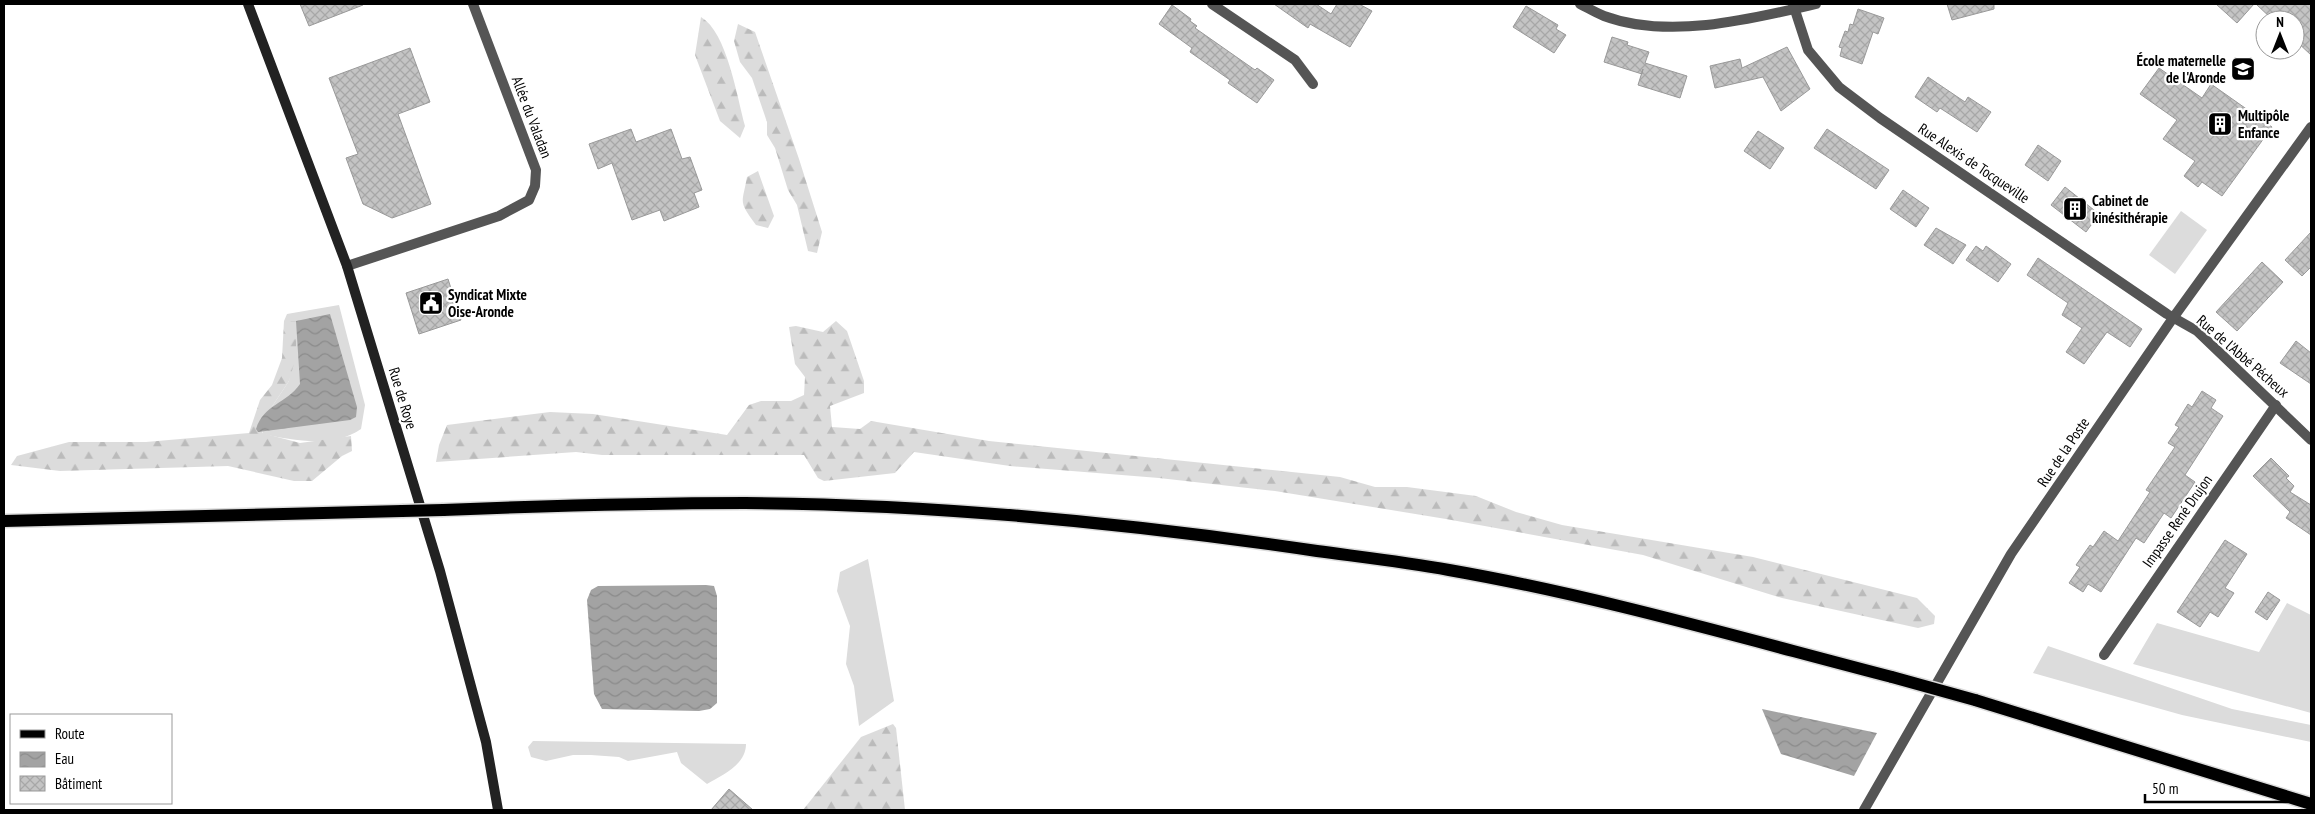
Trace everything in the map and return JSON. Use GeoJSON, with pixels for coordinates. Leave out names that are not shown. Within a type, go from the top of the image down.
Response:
{"type":"FeatureCollection","features":[{"type":"Feature","properties":{"kind":"main road","name":"Rue de Roye"},"geometry":{"type":"LineString","coordinates":[[248,4],[347,266],[440,571],[486,742],[498,810]]}},
{"type":"Feature","properties":{"kind":"main road"},"geometry":{"type":"LineString","coordinates":[[4,520],[748,503],[882,507],[1090,522],[1238,539],[1450,570],[1642,611],[1975,700],[2311,804]]}},
{"type":"Feature","properties":{"kind":"street","name":"Allée du Valadan"},"geometry":{"type":"LineString","coordinates":[[347,266],[499,216],[529,200],[535,186],[536,170],[473,4]]}},
{"type":"Feature","properties":{"kind":"street"},"geometry":{"type":"LineString","coordinates":[[1212,4],[1295,60],[1313,84]]}},
{"type":"Feature","properties":{"kind":"street"},"geometry":{"type":"LineString","coordinates":[[1580,4],[1604,16],[1636,24],[1680,27],[1707,26],[1794,6],[1816,4]]}},
{"type":"Feature","properties":{"kind":"street","name":"Rue Alexis de Tocqueville"},"geometry":{"type":"LineString","coordinates":[[1794,6],[1808,50],[1840,86],[1880,118],[2173,318]]}},
{"type":"Feature","properties":{"kind":"street","name":"Rue de la Poste"},"geometry":{"type":"LineString","coordinates":[[1864,810],[2011,554],[2173,318],[2311,127]]}},
{"type":"Feature","properties":{"kind":"street","name":"Rue de l'Abbé Pécheux"},"geometry":{"type":"LineString","coordinates":[[2173,318],[2197,331],[2311,440]]}},
{"type":"Feature","properties":{"kind":"street","name":"Impasse René Drujon"},"geometry":{"type":"LineString","coordinates":[[2104,655],[2276,405]]}},
{"type":"Feature","properties":{"kind":"green space"},"geometry":{"type":"Polygon","coordinates":[[[701,17],[718,36],[730,66],[745,126],[740,138],[720,121],[695,55],[701,17]]]}},
{"type":"Feature","properties":{"kind":"green space"},"geometry":{"type":"Polygon","coordinates":[[[738,24],[755,32],[799,159],[822,232],[817,253],[808,251],[797,205],[788,190],[775,148],[767,135],[767,122],[752,78],[740,62],[734,41],[738,24]]]}},
{"type":"Feature","properties":{"kind":"green space"},"geometry":{"type":"Polygon","coordinates":[[[758,171],[774,216],[768,228],[756,225],[746,211],[743,202],[747,177],[758,171]]]}},
{"type":"Feature","properties":{"kind":"green space"},"geometry":{"type":"Polygon","coordinates":[[[2181,211],[2207,230],[2175,274],[2149,255],[2181,211]]]}},
{"type":"Feature","properties":{"kind":"green space"},"geometry":{"type":"Polygon","coordinates":[[[339,305],[365,405],[361,429],[338,439],[325,441],[286,439],[262,434],[271,408],[289,381],[295,321],[284,321],[287,314],[339,305]]]}},
{"type":"Feature","properties":{"kind":"green space"},"geometry":{"type":"Polygon","coordinates":[[[284,321],[296,321],[296,357],[289,381],[271,408],[262,433],[300,443],[351,436],[352,451],[342,456],[312,481],[294,481],[228,466],[60,471],[11,465],[17,456],[69,442],[146,442],[249,433],[260,400],[272,385],[282,358],[284,321]]]}},
{"type":"Feature","properties":{"kind":"green space"},"geometry":{"type":"Polygon","coordinates":[[[836,321],[847,331],[864,381],[864,393],[830,406],[832,427],[860,429],[871,421],[989,441],[1340,477],[1375,487],[1407,487],[1476,496],[1516,512],[1562,525],[1753,557],[1917,598],[1935,616],[1934,624],[1918,628],[1782,598],[1643,555],[1446,519],[1275,491],[1159,478],[1010,466],[914,452],[895,473],[824,481],[818,478],[804,455],[602,455],[576,452],[436,462],[439,445],[447,425],[550,412],[593,414],[727,435],[749,405],[761,401],[791,401],[804,395],[805,377],[795,364],[789,327],[796,326],[823,332],[836,321]]]}},
{"type":"Feature","properties":{"kind":"green space"},"geometry":{"type":"Polygon","coordinates":[[[868,559],[894,701],[859,726],[854,686],[846,664],[850,626],[837,591],[840,572],[868,559]]]}},
{"type":"Feature","properties":{"kind":"green space"},"geometry":{"type":"Polygon","coordinates":[[[2287,603],[2311,615],[2311,713],[2133,664],[2157,623],[2259,652],[2287,603]]]}},
{"type":"Feature","properties":{"kind":"green space"},"geometry":{"type":"Polygon","coordinates":[[[2048,646],[2232,709],[2311,725],[2311,742],[2182,715],[2033,673],[2048,646]]]}},
{"type":"Feature","properties":{"kind":"green space"},"geometry":{"type":"Polygon","coordinates":[[[893,724],[896,728],[905,810],[803,810],[861,737],[893,724]]]}},
{"type":"Feature","properties":{"kind":"green space"},"geometry":{"type":"Polygon","coordinates":[[[533,741],[746,744],[745,751],[738,764],[707,784],[681,763],[677,752],[628,761],[619,757],[573,755],[546,761],[531,757],[528,747],[533,741]]]}},
{"type":"Feature","properties":{"kind":"water"},"geometry":{"type":"Polygon","coordinates":[[[330,314],[357,407],[356,417],[350,420],[258,432],[256,429],[264,414],[294,391],[300,384],[296,321],[330,314]]]}},
{"type":"Feature","properties":{"kind":"water"},"geometry":{"type":"Polygon","coordinates":[[[598,586],[714,586],[717,596],[717,703],[710,709],[699,711],[602,709],[594,694],[587,600],[591,590],[598,586]]]}},
{"type":"Feature","properties":{"kind":"water"},"geometry":{"type":"Polygon","coordinates":[[[1762,709],[1877,733],[1854,776],[1781,754],[1762,709]]]}},
{"type":"Feature","properties":{"kind":"building"},"geometry":{"type":"Polygon","coordinates":[[[300,4],[363,4],[363,5],[309,26],[300,4]]]}},
{"type":"Feature","properties":{"kind":"building"},"geometry":{"type":"Polygon","coordinates":[[[1274,4],[1316,4],[1331,14],[1337,4],[1359,4],[1372,11],[1350,47],[1310,24],[1308,28],[1274,4]]]}},
{"type":"Feature","properties":{"kind":"building"},"geometry":{"type":"Polygon","coordinates":[[[1947,4],[1994,4],[1994,9],[1952,20],[1947,4]]]}},
{"type":"Feature","properties":{"kind":"building"},"geometry":{"type":"Polygon","coordinates":[[[2216,4],[2254,4],[2237,23],[2216,4]]]}},
{"type":"Feature","properties":{"kind":"building"},"geometry":{"type":"Polygon","coordinates":[[[2256,4],[2311,4],[2311,55],[2305,49],[2305,10],[2262,10],[2256,4]]]}},
{"type":"Feature","properties":{"kind":"building"},"geometry":{"type":"Polygon","coordinates":[[[1172,5],[1191,19],[1190,21],[1197,26],[1195,28],[1255,70],[1257,68],[1274,80],[1257,103],[1228,83],[1230,80],[1190,52],[1192,48],[1159,24],[1172,5]]]}},
{"type":"Feature","properties":{"kind":"building"},"geometry":{"type":"Polygon","coordinates":[[[1526,6],[1558,25],[1556,29],[1566,35],[1554,53],[1513,27],[1526,6]]]}},
{"type":"Feature","properties":{"kind":"building"},"geometry":{"type":"Polygon","coordinates":[[[1858,9],[1884,18],[1878,34],[1873,32],[1862,64],[1840,56],[1842,48],[1839,47],[1845,31],[1848,32],[1850,24],[1853,25],[1858,9]]]}},
{"type":"Feature","properties":{"kind":"building"},"geometry":{"type":"Polygon","coordinates":[[[1612,37],[1628,42],[1627,45],[1649,52],[1645,63],[1687,76],[1680,98],[1638,85],[1641,74],[1604,62],[1612,37]]]}},
{"type":"Feature","properties":{"kind":"building"},"geometry":{"type":"Polygon","coordinates":[[[1787,47],[1810,89],[1781,111],[1763,77],[1715,88],[1710,66],[1740,59],[1742,68],[1787,47]]]}},
{"type":"Feature","properties":{"kind":"building"},"geometry":{"type":"Polygon","coordinates":[[[410,48],[430,102],[398,114],[431,204],[392,218],[363,204],[346,158],[358,154],[329,78],[410,48]]]}},
{"type":"Feature","properties":{"kind":"building","name":"Multipôle Enfance"},"geometry":{"type":"Polygon","coordinates":[[[2159,68],[2202,98],[2211,84],[2272,127],[2222,196],[2202,182],[2198,187],[2184,176],[2195,161],[2163,139],[2177,120],[2140,94],[2159,68]]]}},
{"type":"Feature","properties":{"kind":"building"},"geometry":{"type":"Polygon","coordinates":[[[1928,77],[1965,102],[1968,97],[1991,112],[1977,132],[1940,108],[1937,112],[1915,97],[1928,77]]]}},
{"type":"Feature","properties":{"kind":"building"},"geometry":{"type":"Polygon","coordinates":[[[631,129],[636,142],[671,129],[682,159],[690,157],[702,190],[694,193],[699,207],[664,221],[660,210],[632,220],[612,163],[598,169],[589,144],[631,129]]]}},
{"type":"Feature","properties":{"kind":"building"},"geometry":{"type":"Polygon","coordinates":[[[1827,129],[1889,170],[1876,189],[1814,148],[1827,129]]]}},
{"type":"Feature","properties":{"kind":"building"},"geometry":{"type":"Polygon","coordinates":[[[1758,131],[1784,148],[1770,169],[1744,151],[1758,131]]]}},
{"type":"Feature","properties":{"kind":"building"},"geometry":{"type":"Polygon","coordinates":[[[2038,145],[2061,161],[2048,181],[2025,165],[2038,145]]]}},
{"type":"Feature","properties":{"kind":"building","name":"Cabinet de kinésithérapie"},"geometry":{"type":"Polygon","coordinates":[[[2065,187],[2099,214],[2086,232],[2051,205],[2065,187]]]}},
{"type":"Feature","properties":{"kind":"building"},"geometry":{"type":"Polygon","coordinates":[[[1903,190],[1929,208],[1916,227],[1890,209],[1903,190]]]}},
{"type":"Feature","properties":{"kind":"building"},"geometry":{"type":"Polygon","coordinates":[[[1936,228],[1966,245],[1953,264],[1924,245],[1936,228]]]}},
{"type":"Feature","properties":{"kind":"building"},"geometry":{"type":"Polygon","coordinates":[[[2311,232],[2311,267],[2302,276],[2285,260],[2311,232]]]}},
{"type":"Feature","properties":{"kind":"building"},"geometry":{"type":"Polygon","coordinates":[[[1976,246],[1983,251],[1986,246],[2011,264],[1998,282],[1966,260],[1976,246]]]}},
{"type":"Feature","properties":{"kind":"building"},"geometry":{"type":"Polygon","coordinates":[[[2038,258],[2142,329],[2130,347],[2107,332],[2084,364],[2066,352],[2082,328],[2062,315],[2068,303],[2027,275],[2038,258]]]}},
{"type":"Feature","properties":{"kind":"building"},"geometry":{"type":"Polygon","coordinates":[[[2262,262],[2283,282],[2237,331],[2216,312],[2262,262]]]}},
{"type":"Feature","properties":{"kind":"building"},"geometry":{"type":"Polygon","coordinates":[[[448,279],[461,320],[419,334],[406,293],[448,279]]]}},
{"type":"Feature","properties":{"kind":"building"},"geometry":{"type":"Polygon","coordinates":[[[2296,341],[2311,353],[2311,384],[2280,363],[2296,341]]]}},
{"type":"Feature","properties":{"kind":"building"},"geometry":{"type":"Polygon","coordinates":[[[2202,391],[2216,400],[2211,408],[2223,416],[2185,475],[2195,482],[2171,518],[2164,513],[2144,543],[2136,538],[2101,592],[2088,584],[2083,592],[2069,583],[2080,567],[2076,565],[2090,545],[2093,547],[2104,531],[2118,541],[2150,492],[2146,490],[2175,447],[2168,443],[2179,427],[2175,425],[2188,404],[2192,407],[2202,391]]]}},
{"type":"Feature","properties":{"kind":"building"},"geometry":{"type":"Polygon","coordinates":[[[2271,458],[2289,476],[2286,478],[2294,486],[2290,492],[2311,505],[2311,535],[2286,518],[2290,512],[2253,476],[2271,458]]]}},
{"type":"Feature","properties":{"kind":"building"},"geometry":{"type":"Polygon","coordinates":[[[2225,540],[2247,554],[2225,588],[2234,593],[2218,617],[2210,612],[2200,627],[2177,612],[2225,540]]]}},
{"type":"Feature","properties":{"kind":"building"},"geometry":{"type":"Polygon","coordinates":[[[2268,592],[2280,600],[2267,620],[2255,612],[2268,592]]]}},
{"type":"Feature","properties":{"kind":"building"},"geometry":{"type":"Polygon","coordinates":[[[729,789],[753,810],[711,810],[729,789]]]}},
{"type":"Feature","properties":{"kind":"place","name":"École maternelle de l'Aronde"},"geometry":{"type":"Point","coordinates":[2243,69]}},
{"type":"Feature","properties":{"kind":"place","name":"Multipôle Enfance"},"geometry":{"type":"Point","coordinates":[2220,124]}},
{"type":"Feature","properties":{"kind":"place","name":"Cabinet de kinésithérapie"},"geometry":{"type":"Point","coordinates":[2075,209]}},
{"type":"Feature","properties":{"kind":"place","name":"Syndicat Mixte Oise-Aronde"},"geometry":{"type":"Point","coordinates":[431,303]}}]}
